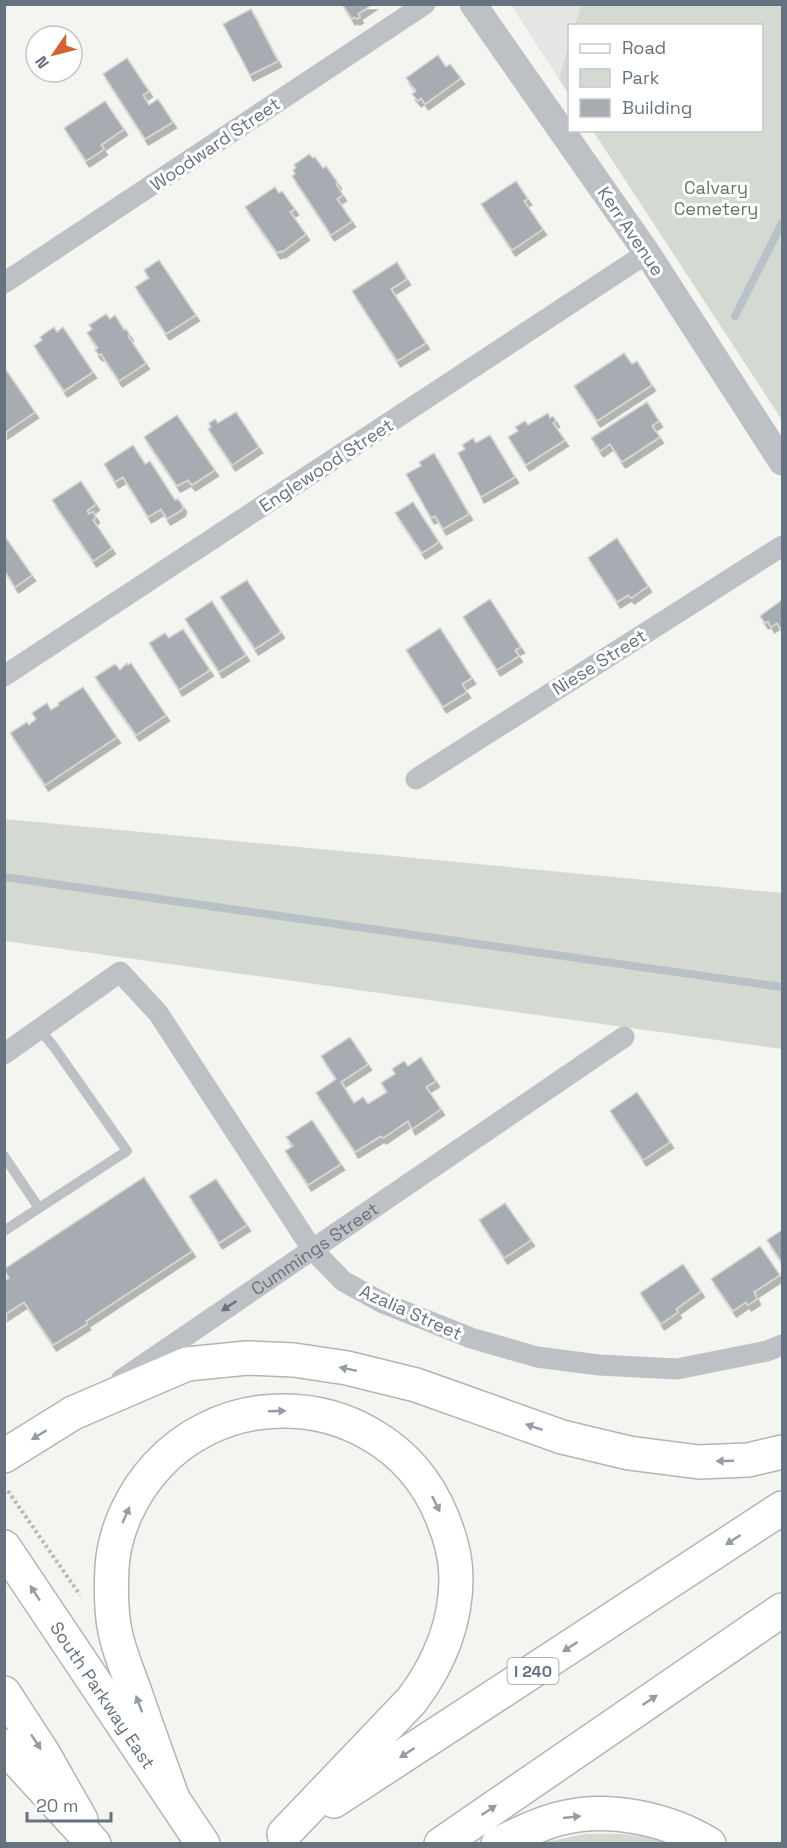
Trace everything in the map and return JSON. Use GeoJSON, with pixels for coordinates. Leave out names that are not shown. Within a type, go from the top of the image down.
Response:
{"type":"FeatureCollection","features":[{"type":"Feature","properties":{"kind":"main road"},"geometry":{"type":"LineString","coordinates":[[73,1413],[187,1364],[248,1358],[294,1360],[347,1368],[416,1385],[562,1437],[629,1453],[699,1462],[748,1460],[783,1452]]}},
{"type":"Feature","properties":{"kind":"main road"},"geometry":{"type":"LineString","coordinates":[[173,1799],[114,1631],[113,1553],[125,1514],[146,1478],[169,1454],[206,1429],[233,1418],[267,1412],[298,1412],[331,1417],[369,1432],[387,1444],[406,1461],[427,1487],[449,1532],[456,1577],[454,1603],[447,1636],[430,1675],[412,1700],[276,1839]]}},
{"type":"Feature","properties":{"kind":"main road","name":"Cummings Street"},"geometry":{"type":"LineString","coordinates":[[4,1456],[73,1413]]}},
{"type":"Feature","properties":{"kind":"main road","name":"I 240"},"geometry":{"type":"LineString","coordinates":[[276,1839],[783,1508]]}},
{"type":"Feature","properties":{"kind":"main road","name":"South Parkway East"},"geometry":{"type":"LineString","coordinates":[[4,1546],[203,1844]]}},
{"type":"Feature","properties":{"kind":"main road"},"geometry":{"type":"LineString","coordinates":[[441,1844],[783,1610]]}},
{"type":"Feature","properties":{"kind":"main road"},"geometry":{"type":"LineString","coordinates":[[4,1693],[43,1753],[94,1844]]}},
{"type":"Feature","properties":{"kind":"main road"},"geometry":{"type":"LineString","coordinates":[[4,1746],[94,1844]]}},
{"type":"Feature","properties":{"kind":"main road"},"geometry":{"type":"LineString","coordinates":[[498,1844],[544,1823],[564,1817],[621,1814],[665,1823],[709,1844]]}},
{"type":"Feature","properties":{"kind":"street","name":"Woodward Street"},"geometry":{"type":"LineString","coordinates":[[4,283],[425,4]]}},
{"type":"Feature","properties":{"kind":"street","name":"Kerr Avenue"},"geometry":{"type":"LineString","coordinates":[[473,4],[647,253],[783,462]]}},
{"type":"Feature","properties":{"kind":"street","name":"Englewood Street"},"geometry":{"type":"LineString","coordinates":[[4,676],[647,253]]}},
{"type":"Feature","properties":{"kind":"street","name":"Niese Street"},"geometry":{"type":"LineString","coordinates":[[416,779],[783,546]]}},
{"type":"Feature","properties":{"kind":"street","name":"Azalia Street"},"geometry":{"type":"LineString","coordinates":[[40,1030],[120,972],[158,1013],[312,1249],[343,1281],[383,1304],[471,1338],[537,1357],[599,1365],[677,1370],[767,1351],[783,1345]]}},
{"type":"Feature","properties":{"kind":"street"},"geometry":{"type":"LineString","coordinates":[[4,1054],[40,1030]]}},
{"type":"Feature","properties":{"kind":"street","name":"Cummings Street"},"geometry":{"type":"LineString","coordinates":[[73,1413],[624,1037]]}},
{"type":"Feature","properties":{"kind":"lane"},"geometry":{"type":"LineString","coordinates":[[4,1231],[127,1151],[40,1030]]}},
{"type":"Feature","properties":{"kind":"lane"},"geometry":{"type":"LineString","coordinates":[[4,1156],[39,1208]]}},
{"type":"Feature","properties":{"kind":"path"},"geometry":{"type":"LineString","coordinates":[[8,1491],[84,1601]]}},
{"type":"Feature","properties":{"kind":"shaded area"},"geometry":{"type":"Polygon","coordinates":[[[511,5],[581,5],[575,24],[568,24],[568,47],[559,79],[511,5]]]}},
{"type":"Feature","properties":{"kind":"green space","name":"Calvary Cemetery"},"geometry":{"type":"Polygon","coordinates":[[[581,5],[782,5],[782,420],[594,132],[763,132],[763,24],[575,24],[581,5]]]}},
{"type":"Feature","properties":{"kind":"green space"},"geometry":{"type":"Polygon","coordinates":[[[568,47],[568,93],[559,79],[568,47]]]}},
{"type":"Feature","properties":{"kind":"green space"},"geometry":{"type":"Polygon","coordinates":[[[5,819],[782,893],[782,1049],[5,941],[5,819]]]}},
{"type":"Feature","properties":{"kind":"green space"},"geometry":{"type":"Polygon","coordinates":[[[584,1834],[635,1835],[664,1843],[542,1843],[584,1834]]]}},
{"type":"Feature","properties":{"kind":"building"},"geometry":{"type":"Polygon","coordinates":[[[342,4],[373,4],[358,14],[360,17],[352,19],[342,4]]]}},
{"type":"Feature","properties":{"kind":"building"},"geometry":{"type":"Polygon","coordinates":[[[251,9],[278,61],[250,75],[223,24],[251,9]]]}},
{"type":"Feature","properties":{"kind":"building"},"geometry":{"type":"Polygon","coordinates":[[[438,55],[446,67],[450,64],[461,78],[425,104],[421,98],[418,101],[412,94],[416,91],[406,78],[438,55]]]}},
{"type":"Feature","properties":{"kind":"building"},"geometry":{"type":"Polygon","coordinates":[[[127,58],[149,91],[143,95],[149,105],[158,99],[173,122],[145,139],[103,74],[127,58]]]}},
{"type":"Feature","properties":{"kind":"building"},"geometry":{"type":"Polygon","coordinates":[[[105,101],[124,129],[101,145],[104,149],[86,161],[64,128],[105,101]]]}},
{"type":"Feature","properties":{"kind":"building"},"geometry":{"type":"Polygon","coordinates":[[[309,154],[315,157],[323,168],[326,166],[338,183],[336,184],[343,195],[337,199],[352,221],[331,235],[292,176],[295,174],[294,165],[309,154]]]}},
{"type":"Feature","properties":{"kind":"building"},"geometry":{"type":"Polygon","coordinates":[[[516,181],[528,199],[524,201],[543,229],[512,250],[481,204],[516,181]]]}},
{"type":"Feature","properties":{"kind":"building"},"geometry":{"type":"Polygon","coordinates":[[[275,187],[279,193],[282,191],[295,209],[290,212],[306,234],[282,252],[277,253],[245,207],[275,187]]]}},
{"type":"Feature","properties":{"kind":"building"},"geometry":{"type":"Polygon","coordinates":[[[159,260],[196,315],[166,334],[135,287],[149,278],[144,270],[159,260]]]}},
{"type":"Feature","properties":{"kind":"building"},"geometry":{"type":"Polygon","coordinates":[[[397,262],[407,279],[391,289],[426,343],[397,361],[352,291],[397,262]]]}},
{"type":"Feature","properties":{"kind":"building"},"geometry":{"type":"Polygon","coordinates":[[[106,314],[110,319],[115,315],[146,363],[119,381],[101,354],[99,355],[95,350],[98,348],[87,333],[92,329],[89,325],[106,314]]]}},
{"type":"Feature","properties":{"kind":"building"},"geometry":{"type":"Polygon","coordinates":[[[54,327],[57,332],[63,327],[93,372],[64,391],[34,346],[42,340],[40,337],[54,327]]]}},
{"type":"Feature","properties":{"kind":"building"},"geometry":{"type":"Polygon","coordinates":[[[624,353],[632,364],[637,361],[652,385],[597,421],[574,386],[624,353]]]}},
{"type":"Feature","properties":{"kind":"building"},"geometry":{"type":"Polygon","coordinates":[[[4,367],[35,412],[4,433],[4,367]]]}},
{"type":"Feature","properties":{"kind":"building"},"geometry":{"type":"Polygon","coordinates":[[[647,402],[659,421],[652,426],[660,437],[622,462],[610,444],[600,451],[591,438],[647,402]]]}},
{"type":"Feature","properties":{"kind":"building"},"geometry":{"type":"Polygon","coordinates":[[[236,412],[259,447],[232,465],[208,429],[211,427],[209,423],[215,419],[218,423],[236,412]]]}},
{"type":"Feature","properties":{"kind":"building"},"geometry":{"type":"Polygon","coordinates":[[[548,413],[550,418],[553,416],[556,421],[553,423],[565,440],[526,465],[508,437],[518,431],[515,427],[525,421],[528,425],[548,413]]]}},
{"type":"Feature","properties":{"kind":"building"},"geometry":{"type":"Polygon","coordinates":[[[177,415],[215,470],[192,485],[188,480],[177,486],[144,437],[177,415]]]}},
{"type":"Feature","properties":{"kind":"building"},"geometry":{"type":"Polygon","coordinates":[[[490,435],[515,477],[481,497],[458,453],[465,449],[462,445],[473,438],[476,443],[490,435]]]}},
{"type":"Feature","properties":{"kind":"building"},"geometry":{"type":"Polygon","coordinates":[[[133,445],[145,464],[150,461],[175,500],[178,499],[183,506],[182,510],[167,519],[161,509],[148,517],[123,477],[115,482],[104,464],[133,445]]]}},
{"type":"Feature","properties":{"kind":"building"},"geometry":{"type":"Polygon","coordinates":[[[434,453],[469,514],[443,529],[435,516],[431,518],[406,474],[421,466],[419,462],[434,453]]]}},
{"type":"Feature","properties":{"kind":"building"},"geometry":{"type":"Polygon","coordinates":[[[81,481],[96,504],[87,511],[89,514],[93,512],[96,517],[93,520],[112,548],[93,561],[52,500],[81,481]]]}},
{"type":"Feature","properties":{"kind":"building"},"geometry":{"type":"Polygon","coordinates":[[[413,502],[439,542],[422,553],[395,513],[413,502]]]}},
{"type":"Feature","properties":{"kind":"building"},"geometry":{"type":"Polygon","coordinates":[[[4,535],[32,575],[15,587],[4,570],[4,535]]]}},
{"type":"Feature","properties":{"kind":"building"},"geometry":{"type":"Polygon","coordinates":[[[617,538],[648,586],[631,598],[628,595],[617,602],[588,558],[617,538]]]}},
{"type":"Feature","properties":{"kind":"building"},"geometry":{"type":"Polygon","coordinates":[[[247,580],[281,632],[255,649],[220,597],[247,580]]]}},
{"type":"Feature","properties":{"kind":"building"},"geometry":{"type":"Polygon","coordinates":[[[490,599],[521,647],[515,650],[519,656],[497,670],[463,617],[490,599]]]}},
{"type":"Feature","properties":{"kind":"building"},"geometry":{"type":"Polygon","coordinates":[[[782,600],[782,631],[777,623],[771,627],[768,621],[765,623],[760,616],[782,600]]]}},
{"type":"Feature","properties":{"kind":"building"},"geometry":{"type":"Polygon","coordinates":[[[212,601],[246,655],[219,672],[185,619],[212,601]]]}},
{"type":"Feature","properties":{"kind":"building"},"geometry":{"type":"Polygon","coordinates":[[[440,628],[472,678],[462,684],[467,692],[443,707],[406,650],[440,628]]]}},
{"type":"Feature","properties":{"kind":"building"},"geometry":{"type":"Polygon","coordinates":[[[183,629],[210,670],[179,690],[149,643],[165,633],[169,638],[183,629]]]}},
{"type":"Feature","properties":{"kind":"building"},"geometry":{"type":"Polygon","coordinates":[[[127,663],[128,665],[131,663],[166,715],[136,735],[95,677],[115,664],[120,670],[127,663]]]}},
{"type":"Feature","properties":{"kind":"building"},"geometry":{"type":"Polygon","coordinates":[[[83,687],[117,737],[45,785],[10,733],[27,722],[29,725],[36,719],[32,713],[47,703],[51,710],[83,687]]]}},
{"type":"Feature","properties":{"kind":"building"},"geometry":{"type":"Polygon","coordinates":[[[350,1037],[368,1064],[341,1082],[354,1103],[363,1097],[368,1104],[387,1092],[381,1083],[395,1074],[392,1069],[404,1061],[408,1066],[421,1057],[436,1081],[426,1087],[441,1109],[412,1129],[408,1121],[383,1138],[381,1136],[355,1152],[316,1093],[336,1079],[321,1056],[350,1037]]]}},
{"type":"Feature","properties":{"kind":"building"},"geometry":{"type":"Polygon","coordinates":[[[637,1092],[670,1142],[643,1160],[610,1111],[637,1092]]]}},
{"type":"Feature","properties":{"kind":"building"},"geometry":{"type":"Polygon","coordinates":[[[312,1120],[341,1164],[308,1185],[285,1151],[293,1146],[286,1137],[312,1120]]]}},
{"type":"Feature","properties":{"kind":"building"},"geometry":{"type":"Polygon","coordinates":[[[144,1177],[192,1251],[53,1345],[24,1302],[4,1315],[4,1281],[9,1278],[4,1269],[144,1177]]]}},
{"type":"Feature","properties":{"kind":"building"},"geometry":{"type":"Polygon","coordinates":[[[216,1179],[247,1225],[219,1243],[189,1196],[216,1179]]]}},
{"type":"Feature","properties":{"kind":"building"},"geometry":{"type":"Polygon","coordinates":[[[505,1203],[531,1240],[504,1258],[479,1220],[505,1203]]]}},
{"type":"Feature","properties":{"kind":"building"},"geometry":{"type":"Polygon","coordinates":[[[782,1230],[782,1263],[767,1240],[782,1230]]]}},
{"type":"Feature","properties":{"kind":"building"},"geometry":{"type":"Polygon","coordinates":[[[760,1246],[780,1275],[754,1292],[757,1299],[748,1305],[746,1302],[733,1311],[711,1279],[760,1246]]]}},
{"type":"Feature","properties":{"kind":"building"},"geometry":{"type":"Polygon","coordinates":[[[683,1264],[701,1291],[676,1309],[678,1312],[661,1324],[640,1293],[683,1264]]]}},
{"type":"Feature","properties":{"kind":"waterway"},"geometry":{"type":"LineString","coordinates":[[735,316],[782,223]]}},
{"type":"Feature","properties":{"kind":"waterway"},"geometry":{"type":"LineString","coordinates":[[4,877],[782,987]]}}]}
